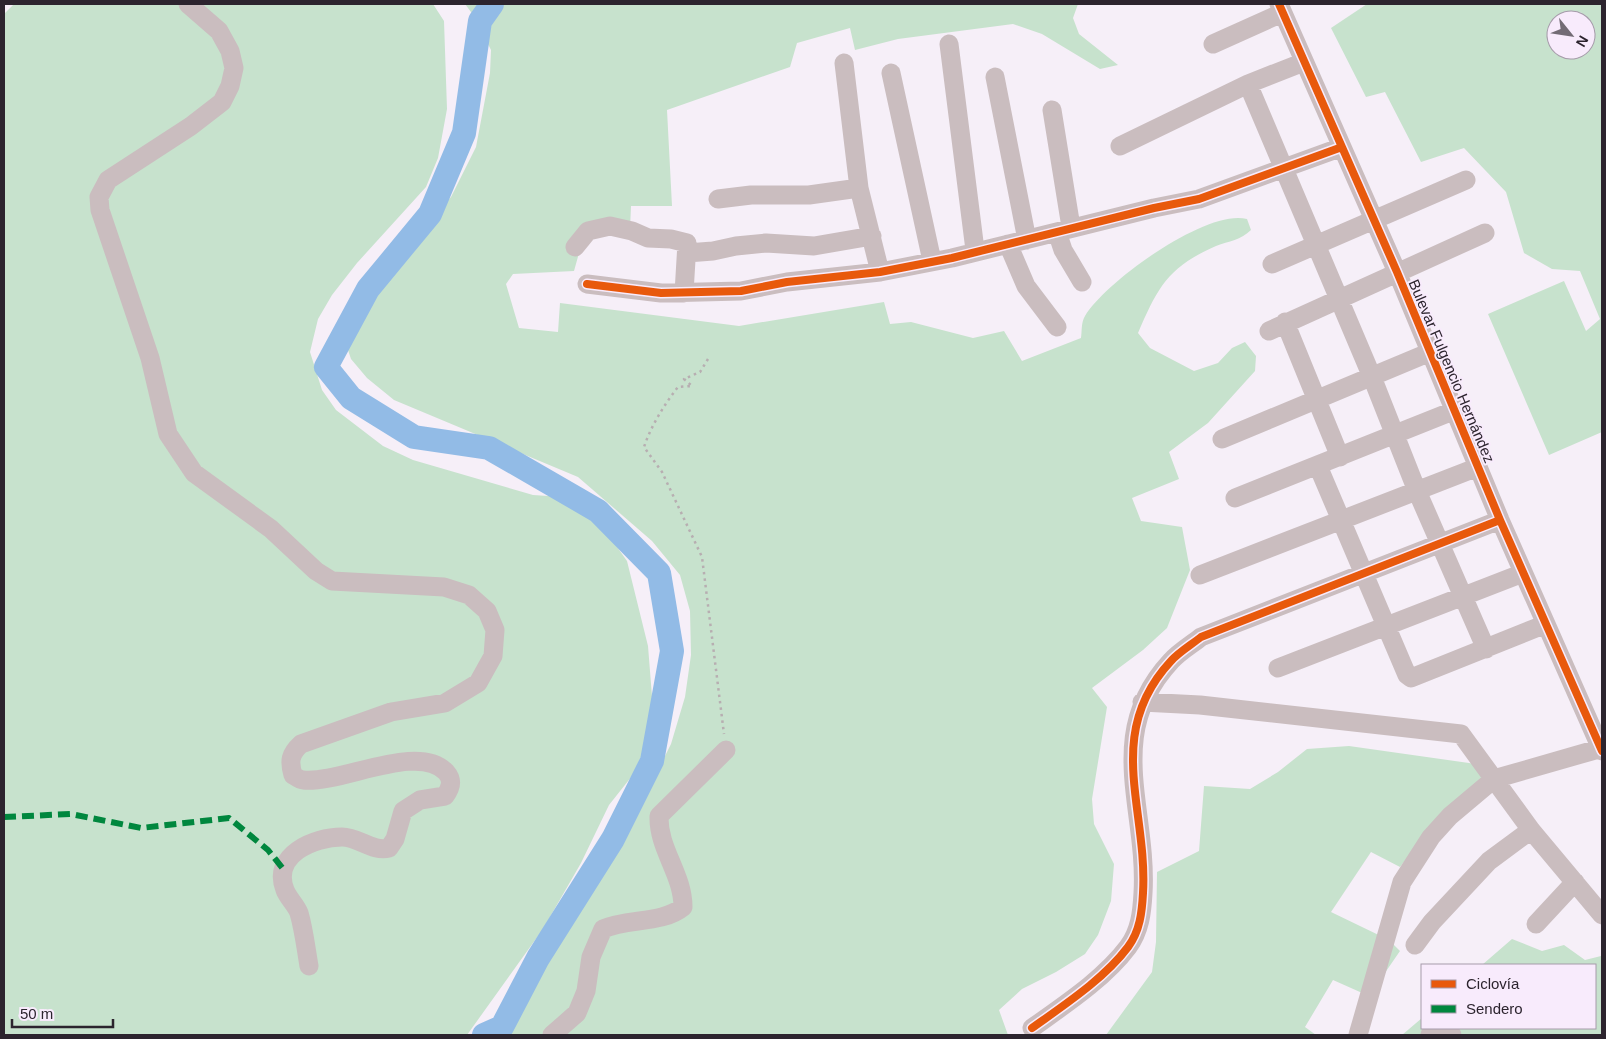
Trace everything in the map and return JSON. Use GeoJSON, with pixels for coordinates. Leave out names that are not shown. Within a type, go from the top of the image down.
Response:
{"type":"FeatureCollection","features":[{"type":"Feature","properties":{"kind":"street"},"geometry":{"type":"LineString","coordinates":[[188,4],[219,31],[230,52],[234,68],[230,86],[222,102],[199,120],[108,180],[99,197],[100,210],[150,358],[168,434],[194,473],[271,529],[332,581],[444,587],[469,595],[487,610],[496,630],[493,656],[478,682],[445,702],[391,712],[301,744],[292,752],[290,763],[293,775],[302,780],[356,773],[407,761],[426,762],[441,767],[450,776],[451,788],[445,796],[420,800],[404,811],[395,839],[389,848],[374,848],[342,837],[302,846],[288,859],[284,870],[284,889],[299,912],[309,966]]}},
{"type":"Feature","properties":{"kind":"street"},"geometry":{"type":"LineString","coordinates":[[1213,44],[1281,8]]}},
{"type":"Feature","properties":{"kind":"street","name":"Bulevar Fulgencio Hernández"},"geometry":{"type":"LineString","coordinates":[[1281,8],[1374,220],[1428,353],[1500,520],[1602,749]]}},
{"type":"Feature","properties":{"kind":"street"},"geometry":{"type":"LineString","coordinates":[[949,44],[975,250]]}},
{"type":"Feature","properties":{"kind":"street"},"geometry":{"type":"LineString","coordinates":[[1120,146],[1248,84],[1304,62]]}},
{"type":"Feature","properties":{"kind":"street"},"geometry":{"type":"LineString","coordinates":[[844,63],[859,188],[880,272]]}},
{"type":"Feature","properties":{"kind":"street"},"geometry":{"type":"LineString","coordinates":[[891,73],[932,261]]}},
{"type":"Feature","properties":{"kind":"street"},"geometry":{"type":"LineString","coordinates":[[995,77],[1027,240]]}},
{"type":"Feature","properties":{"kind":"street"},"geometry":{"type":"LineString","coordinates":[[1248,84],[1282,170],[1372,377],[1439,544],[1486,649]]}},
{"type":"Feature","properties":{"kind":"street"},"geometry":{"type":"LineString","coordinates":[[1052,110],[1064,230],[1063,250],[1082,282]]}},
{"type":"Feature","properties":{"kind":"street"},"geometry":{"type":"LineString","coordinates":[[586,284],[661,293],[741,291],[787,282],[880,272],[1027,240],[1199,199],[1282,170],[1342,146]]}},
{"type":"Feature","properties":{"kind":"street"},"geometry":{"type":"LineString","coordinates":[[1272,264],[1466,180]]}},
{"type":"Feature","properties":{"kind":"street"},"geometry":{"type":"LineString","coordinates":[[718,199],[751,195],[809,195],[859,188]]}},
{"type":"Feature","properties":{"kind":"street"},"geometry":{"type":"LineString","coordinates":[[575,247],[588,230],[610,226],[632,231],[648,238],[671,239],[687,243],[684,293]]}},
{"type":"Feature","properties":{"kind":"street"},"geometry":{"type":"LineString","coordinates":[[1340,457],[1315,400],[1277,327],[1485,233]]}},
{"type":"Feature","properties":{"kind":"street"},"geometry":{"type":"LineString","coordinates":[[687,253],[713,252],[736,246],[766,243],[814,246],[872,236]]}},
{"type":"Feature","properties":{"kind":"street"},"geometry":{"type":"LineString","coordinates":[[1008,244],[1026,286],[1057,327]]}},
{"type":"Feature","properties":{"kind":"street"},"geometry":{"type":"LineString","coordinates":[[1222,439],[1428,353]]}},
{"type":"Feature","properties":{"kind":"street"},"geometry":{"type":"LineString","coordinates":[[1235,498],[1453,411]]}},
{"type":"Feature","properties":{"kind":"street"},"geometry":{"type":"LineString","coordinates":[[1318,466],[1385,627],[1407,675],[1411,678],[1546,624]]}},
{"type":"Feature","properties":{"kind":"street"},"geometry":{"type":"LineString","coordinates":[[1200,575],[1478,467]]}},
{"type":"Feature","properties":{"kind":"street"},"geometry":{"type":"LineString","coordinates":[[1032,1028],[1084,991],[1128,946],[1142,918],[1144,879],[1132,771],[1133,736],[1142,702],[1171,660],[1201,637],[1500,520]]}},
{"type":"Feature","properties":{"kind":"street"},"geometry":{"type":"LineString","coordinates":[[1278,668],[1523,573]]}},
{"type":"Feature","properties":{"kind":"street"},"geometry":{"type":"LineString","coordinates":[[1142,702],[1200,705],[1461,734],[1531,830],[1602,915]]}},
{"type":"Feature","properties":{"kind":"street"},"geometry":{"type":"LineString","coordinates":[[1358,1035],[1402,882],[1431,837],[1450,816],[1494,779],[1602,749]]}},
{"type":"Feature","properties":{"kind":"street"},"geometry":{"type":"LineString","coordinates":[[552,1035],[576,1012],[586,991],[590,957],[603,929],[614,924],[674,914],[683,907],[683,891],[658,830],[658,816],[726,750]]}},
{"type":"Feature","properties":{"kind":"street"},"geometry":{"type":"LineString","coordinates":[[1414,945],[1432,922],[1489,861],[1531,830]]}},
{"type":"Feature","properties":{"kind":"street"},"geometry":{"type":"LineString","coordinates":[[1536,924],[1575,882]]}},
{"type":"Feature","properties":{"kind":"street"},"geometry":{"type":"LineString","coordinates":[[1430,1035],[1438,1030],[1450,1032],[1452,1035]]}},
{"type":"Feature","properties":{"kind":"path"},"geometry":{"type":"LineString","coordinates":[[708,359],[700,372],[684,379],[692,386],[678,387],[671,396],[650,432],[644,447],[662,472],[702,556],[726,750]]}},
{"type":"Feature","properties":{"kind":"green space"},"geometry":{"type":"Polygon","coordinates":[[[14,4],[433,4],[444,21],[447,109],[438,158],[426,187],[357,263],[332,295],[318,319],[310,352],[322,390],[336,410],[383,446],[413,460],[533,495],[563,497],[588,506],[627,561],[648,646],[653,709],[651,736],[632,776],[609,805],[581,863],[543,929],[467,1035],[4,1035],[4,14],[14,4]]]}},
{"type":"Feature","properties":{"kind":"green space"},"geometry":{"type":"Polygon","coordinates":[[[465,4],[1078,4],[1073,18],[1079,34],[1118,65],[1100,69],[1042,34],[1013,24],[898,39],[855,50],[850,28],[797,43],[790,67],[667,110],[672,206],[631,206],[630,229],[586,228],[574,271],[513,274],[506,284],[519,328],[558,332],[560,303],[739,326],[884,302],[890,324],[911,322],[973,338],[1004,331],[1022,361],[1081,338],[1084,318],[1096,302],[1134,267],[1158,251],[1183,236],[1208,225],[1229,219],[1247,219],[1251,230],[1239,238],[1216,246],[1186,262],[1166,280],[1152,303],[1138,333],[1150,348],[1194,371],[1218,363],[1232,348],[1245,342],[1256,356],[1255,371],[1208,423],[1169,452],[1179,479],[1132,498],[1141,521],[1182,527],[1190,570],[1167,628],[1143,650],[1092,688],[1107,707],[1092,799],[1094,824],[1114,864],[1111,901],[1098,935],[1085,954],[1056,972],[1022,989],[999,1010],[1008,1035],[491,1035],[571,919],[617,834],[655,776],[671,744],[685,697],[691,655],[690,611],[680,575],[652,541],[578,477],[394,400],[367,378],[351,359],[344,338],[407,248],[431,217],[451,197],[476,147],[490,73],[491,50],[474,16],[465,4]]]}},
{"type":"Feature","properties":{"kind":"green space"},"geometry":{"type":"Polygon","coordinates":[[[1367,4],[1602,4],[1602,432],[1549,455],[1488,314],[1564,281],[1586,331],[1600,319],[1580,271],[1552,269],[1524,253],[1506,192],[1464,148],[1421,162],[1385,92],[1366,97],[1331,28],[1367,4]]]}},
{"type":"Feature","properties":{"kind":"green space"},"geometry":{"type":"Polygon","coordinates":[[[1349,746],[1483,765],[1489,781],[1443,811],[1400,867],[1371,852],[1331,912],[1389,940],[1400,951],[1369,996],[1333,980],[1305,1027],[1316,1035],[1106,1035],[1152,972],[1156,942],[1157,872],[1199,851],[1204,786],[1250,789],[1278,772],[1307,749],[1349,746]]]}},
{"type":"Feature","properties":{"kind":"green space"},"geometry":{"type":"Polygon","coordinates":[[[1512,939],[1542,951],[1564,945],[1585,960],[1601,956],[1602,1035],[1402,1035],[1421,1019],[1421,1029],[1596,1029],[1596,964],[1483,964],[1512,939]]]}},
{"type":"Feature","properties":{"kind":"waterway"},"geometry":{"type":"LineString","coordinates":[[484,1035],[502,1027],[538,958],[613,839],[652,761],[672,651],[659,573],[598,511],[489,448],[414,437],[351,398],[326,367],[368,289],[430,214],[464,133],[480,21],[492,4]]}},
{"type":"Feature","properties":{"kind":"marked path"},"geometry":{"type":"LineString","coordinates":[[4,817],[71,814],[141,828],[229,818],[268,850],[284,870]]}},
{"type":"Feature","properties":{"kind":"cycle path"},"geometry":{"type":"LineString","coordinates":[[1279,4],[1397,272],[1500,520],[1602,751]]}},
{"type":"Feature","properties":{"kind":"cycle path"},"geometry":{"type":"LineString","coordinates":[[587,284],[661,293],[741,291],[787,282],[880,272],[952,258],[1154,208],[1199,199],[1342,147]]}},
{"type":"Feature","properties":{"kind":"cycle path"},"geometry":{"type":"LineString","coordinates":[[1032,1028],[1096,981],[1128,947],[1140,921],[1143,893],[1143,862],[1133,773],[1134,744],[1139,716],[1150,688],[1171,661],[1201,637],[1500,520]]}}]}
